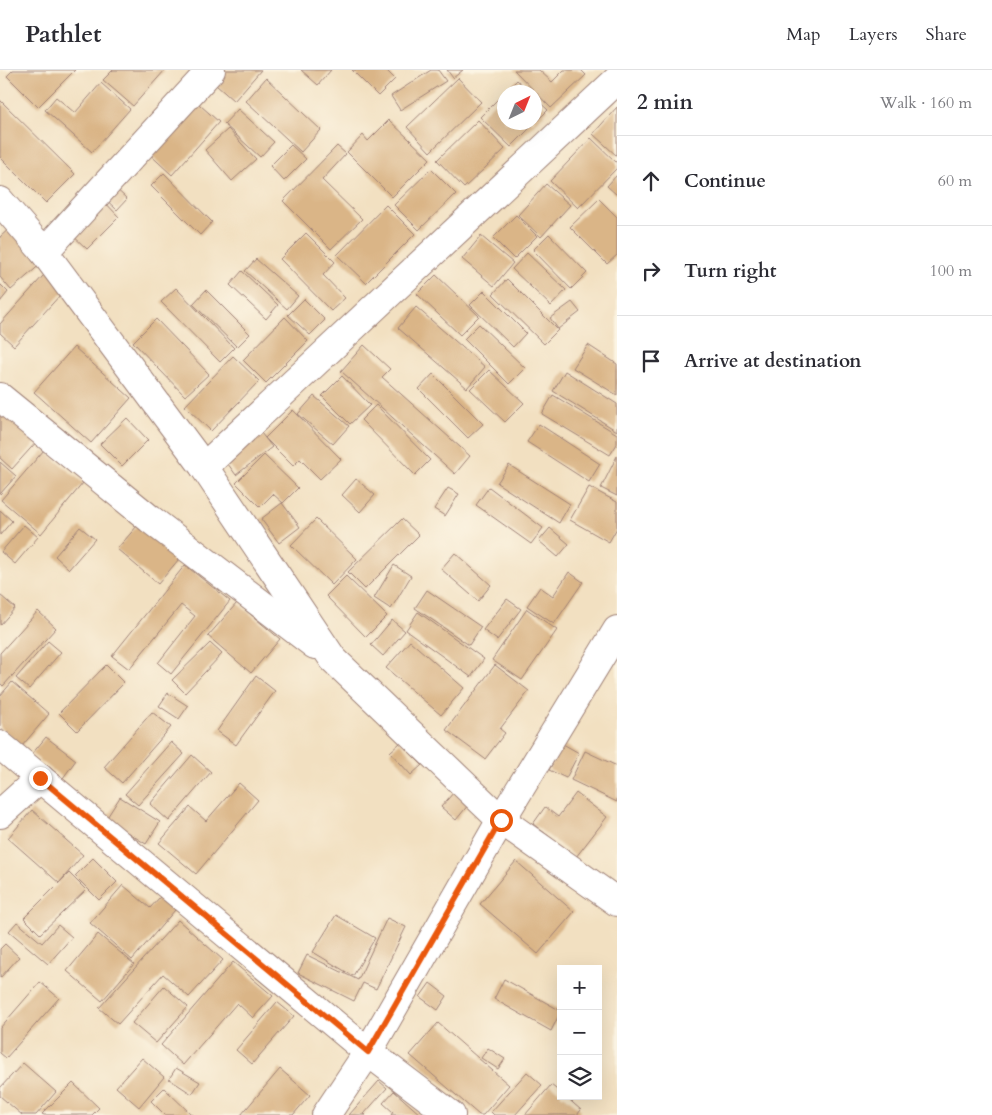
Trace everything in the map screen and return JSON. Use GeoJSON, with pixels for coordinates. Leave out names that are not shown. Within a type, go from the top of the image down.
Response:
{"type":"FeatureCollection","features":[{"type":"Feature","properties":{"kind":"street"},"geometry":{"type":"LineString","coordinates":[[44,252],[200,75]]}},
{"type":"Feature","properties":{"kind":"street"},"geometry":{"type":"LineString","coordinates":[[204,467],[617,80]]}},
{"type":"Feature","properties":{"kind":"street"},"geometry":{"type":"LineString","coordinates":[[0,201],[44,252],[204,467],[333,659]]}},
{"type":"Feature","properties":{"kind":"street"},"geometry":{"type":"LineString","coordinates":[[0,397],[150,519],[333,659],[501,820],[617,902]]}},
{"type":"Feature","properties":{"kind":"street"},"geometry":{"type":"LineString","coordinates":[[326,1115],[368,1052],[501,820],[617,630]]}},
{"type":"Feature","properties":{"kind":"street"},"geometry":{"type":"LineString","coordinates":[[0,745],[368,1052],[450,1115]]}},
{"type":"Feature","properties":{"kind":"street"},"geometry":{"type":"LineString","coordinates":[[0,814],[40,778]]}},
{"type":"Feature","properties":{"kind":"building"},"geometry":{"type":"Polygon","coordinates":[[[13,70],[75,70],[38,107],[7,76],[13,70]]]}},
{"type":"Feature","properties":{"kind":"building"},"geometry":{"type":"Polygon","coordinates":[[[113,70],[165,70],[133,106],[103,80],[113,70]]]}},
{"type":"Feature","properties":{"kind":"building"},"geometry":{"type":"Polygon","coordinates":[[[213,70],[261,70],[234,101],[207,77],[213,70]]]}},
{"type":"Feature","properties":{"kind":"building"},"geometry":{"type":"Polygon","coordinates":[[[301,70],[331,70],[318,85],[301,70]]]}},
{"type":"Feature","properties":{"kind":"building"},"geometry":{"type":"Polygon","coordinates":[[[352,70],[386,70],[395,79],[378,96],[352,70]]]}},
{"type":"Feature","properties":{"kind":"building"},"geometry":{"type":"Polygon","coordinates":[[[431,70],[438,70],[446,81],[400,110],[391,96],[431,70]]]}},
{"type":"Feature","properties":{"kind":"building"},"geometry":{"type":"Polygon","coordinates":[[[447,70],[463,70],[453,78],[447,70]]]}},
{"type":"Feature","properties":{"kind":"building"},"geometry":{"type":"Polygon","coordinates":[[[514,70],[539,70],[552,82],[564,70],[581,70],[586,75],[551,108],[542,99],[542,85],[529,85],[514,70]]]}},
{"type":"Feature","properties":{"kind":"building"},"geometry":{"type":"Polygon","coordinates":[[[266,78],[321,130],[301,152],[246,101],[266,78]]]}},
{"type":"Feature","properties":{"kind":"building"},"geometry":{"type":"Polygon","coordinates":[[[458,78],[481,102],[430,152],[407,127],[458,78]]]}},
{"type":"Feature","properties":{"kind":"building"},"geometry":{"type":"Polygon","coordinates":[[[517,80],[522,85],[512,85],[517,80]]]}},
{"type":"Feature","properties":{"kind":"building"},"geometry":{"type":"Polygon","coordinates":[[[101,83],[130,109],[92,152],[45,110],[56,97],[75,113],[101,83]]]}},
{"type":"Feature","properties":{"kind":"building"},"geometry":{"type":"Polygon","coordinates":[[[191,97],[219,122],[172,175],[144,149],[191,97]]]}},
{"type":"Feature","properties":{"kind":"building"},"geometry":{"type":"Polygon","coordinates":[[[0,100],[75,174],[46,203],[0,157],[0,100]]]}},
{"type":"Feature","properties":{"kind":"building"},"geometry":{"type":"Polygon","coordinates":[[[497,100],[497,130],[528,130],[511,147],[480,117],[497,100]]]}},
{"type":"Feature","properties":{"kind":"building"},"geometry":{"type":"Polygon","coordinates":[[[542,104],[548,110],[542,116],[542,104]]]}},
{"type":"Feature","properties":{"kind":"building"},"geometry":{"type":"Polygon","coordinates":[[[617,107],[617,156],[593,134],[617,107]]]}},
{"type":"Feature","properties":{"kind":"building"},"geometry":{"type":"Polygon","coordinates":[[[238,109],[274,142],[260,157],[224,124],[238,109]]]}},
{"type":"Feature","properties":{"kind":"building"},"geometry":{"type":"Polygon","coordinates":[[[389,120],[430,159],[392,197],[347,152],[363,135],[368,141],[389,120]]]}},
{"type":"Feature","properties":{"kind":"building"},"geometry":{"type":"Polygon","coordinates":[[[478,120],[505,149],[464,188],[437,160],[478,120]]]}},
{"type":"Feature","properties":{"kind":"building"},"geometry":{"type":"Polygon","coordinates":[[[228,129],[256,159],[232,181],[205,150],[228,129]]]}},
{"type":"Feature","properties":{"kind":"building"},"geometry":{"type":"Polygon","coordinates":[[[591,138],[617,163],[617,168],[578,208],[550,181],[591,138]]]}},
{"type":"Feature","properties":{"kind":"building"},"geometry":{"type":"Polygon","coordinates":[[[291,145],[306,159],[284,181],[270,166],[291,145]]]}},
{"type":"Feature","properties":{"kind":"building"},"geometry":{"type":"Polygon","coordinates":[[[337,146],[346,154],[322,180],[362,219],[331,249],[283,201],[337,146]]]}},
{"type":"Feature","properties":{"kind":"building"},"geometry":{"type":"Polygon","coordinates":[[[431,169],[456,194],[419,230],[394,205],[431,169]]]}},
{"type":"Feature","properties":{"kind":"building"},"geometry":{"type":"Polygon","coordinates":[[[164,173],[212,222],[200,235],[151,186],[164,173]]]}},
{"type":"Feature","properties":{"kind":"building"},"geometry":{"type":"Polygon","coordinates":[[[617,175],[617,195],[607,186],[617,175]]]}},
{"type":"Feature","properties":{"kind":"building"},"geometry":{"type":"Polygon","coordinates":[[[110,183],[127,199],[117,210],[100,194],[110,183]]]}},
{"type":"Feature","properties":{"kind":"building"},"geometry":{"type":"Polygon","coordinates":[[[546,184],[570,205],[541,237],[518,215],[546,184]]]}},
{"type":"Feature","properties":{"kind":"building"},"geometry":{"type":"Polygon","coordinates":[[[101,198],[119,217],[87,249],[68,231],[101,198]]]}},
{"type":"Feature","properties":{"kind":"building"},"geometry":{"type":"Polygon","coordinates":[[[599,199],[617,217],[617,255],[607,264],[570,227],[599,199]]]}},
{"type":"Feature","properties":{"kind":"building"},"geometry":{"type":"Polygon","coordinates":[[[386,205],[415,234],[366,283],[337,255],[386,205]]]}},
{"type":"Feature","properties":{"kind":"building"},"geometry":{"type":"Polygon","coordinates":[[[516,215],[537,236],[514,259],[493,238],[516,215]]]}},
{"type":"Feature","properties":{"kind":"building"},"geometry":{"type":"Polygon","coordinates":[[[11,227],[43,262],[11,290],[0,277],[0,237],[11,227]]]}},
{"type":"Feature","properties":{"kind":"building"},"geometry":{"type":"Polygon","coordinates":[[[306,233],[335,262],[323,275],[345,298],[331,311],[280,259],[306,233]]]}},
{"type":"Feature","properties":{"kind":"building"},"geometry":{"type":"Polygon","coordinates":[[[549,234],[587,273],[571,289],[533,250],[549,234]]]}},
{"type":"Feature","properties":{"kind":"building"},"geometry":{"type":"Polygon","coordinates":[[[481,236],[513,263],[494,286],[462,259],[481,236]]]}},
{"type":"Feature","properties":{"kind":"building"},"geometry":{"type":"Polygon","coordinates":[[[527,253],[566,290],[551,306],[512,269],[527,253]]]}},
{"type":"Feature","properties":{"kind":"building"},"geometry":{"type":"Polygon","coordinates":[[[256,259],[298,296],[287,309],[245,271],[256,259]]]}},
{"type":"Feature","properties":{"kind":"building"},"geometry":{"type":"Polygon","coordinates":[[[52,266],[71,283],[14,346],[0,333],[0,324],[52,266]]]}},
{"type":"Feature","properties":{"kind":"building"},"geometry":{"type":"Polygon","coordinates":[[[242,271],[278,305],[266,319],[230,285],[242,271]]]}},
{"type":"Feature","properties":{"kind":"building"},"geometry":{"type":"Polygon","coordinates":[[[436,275],[479,316],[460,335],[417,294],[436,275]]]}},
{"type":"Feature","properties":{"kind":"building"},"geometry":{"type":"Polygon","coordinates":[[[507,279],[558,330],[544,344],[493,294],[507,279]]]}},
{"type":"Feature","properties":{"kind":"building"},"geometry":{"type":"Polygon","coordinates":[[[0,284],[8,292],[0,302],[0,284]]]}},
{"type":"Feature","properties":{"kind":"building"},"geometry":{"type":"Polygon","coordinates":[[[176,288],[234,348],[220,362],[161,302],[176,288]]]}},
{"type":"Feature","properties":{"kind":"building"},"geometry":{"type":"Polygon","coordinates":[[[206,290],[250,334],[237,347],[193,304],[206,290]]]}},
{"type":"Feature","properties":{"kind":"building"},"geometry":{"type":"Polygon","coordinates":[[[484,291],[526,333],[513,347],[470,305],[484,291]]]}},
{"type":"Feature","properties":{"kind":"building"},"geometry":{"type":"Polygon","coordinates":[[[304,299],[325,320],[310,335],[288,315],[304,299]]]}},
{"type":"Feature","properties":{"kind":"building"},"geometry":{"type":"Polygon","coordinates":[[[572,302],[580,312],[558,329],[550,318],[572,302]]]}},
{"type":"Feature","properties":{"kind":"building"},"geometry":{"type":"Polygon","coordinates":[[[416,307],[485,367],[467,388],[398,328],[416,307]]]}},
{"type":"Feature","properties":{"kind":"building"},"geometry":{"type":"Polygon","coordinates":[[[285,317],[308,341],[266,383],[243,360],[285,317]]]}},
{"type":"Feature","properties":{"kind":"building"},"geometry":{"type":"Polygon","coordinates":[[[156,319],[209,374],[185,396],[133,342],[156,319]]]}},
{"type":"Feature","properties":{"kind":"building"},"geometry":{"type":"Polygon","coordinates":[[[479,324],[525,368],[509,384],[464,339],[479,324]]]}},
{"type":"Feature","properties":{"kind":"building"},"geometry":{"type":"Polygon","coordinates":[[[364,345],[390,369],[382,377],[470,456],[455,474],[341,371],[364,345]]]}},
{"type":"Feature","properties":{"kind":"building"},"geometry":{"type":"Polygon","coordinates":[[[588,345],[617,364],[617,395],[573,368],[588,345]]]}},
{"type":"Feature","properties":{"kind":"building"},"geometry":{"type":"Polygon","coordinates":[[[74,347],[131,398],[91,443],[34,392],[74,347]]]}},
{"type":"Feature","properties":{"kind":"building"},"geometry":{"type":"Polygon","coordinates":[[[233,356],[259,381],[211,431],[185,406],[233,356]]]}},
{"type":"Feature","properties":{"kind":"building"},"geometry":{"type":"Polygon","coordinates":[[[489,370],[524,403],[505,422],[470,389],[489,370]]]}},
{"type":"Feature","properties":{"kind":"building"},"geometry":{"type":"Polygon","coordinates":[[[565,371],[617,404],[617,431],[553,391],[565,371]]]}},
{"type":"Feature","properties":{"kind":"building"},"geometry":{"type":"Polygon","coordinates":[[[433,374],[483,424],[468,438],[419,389],[433,374]]]}},
{"type":"Feature","properties":{"kind":"building"},"geometry":{"type":"Polygon","coordinates":[[[342,376],[370,405],[350,424],[322,396],[342,376]]]}},
{"type":"Feature","properties":{"kind":"building"},"geometry":{"type":"Polygon","coordinates":[[[553,395],[617,434],[617,444],[610,455],[542,414],[553,395]]]}},
{"type":"Feature","properties":{"kind":"building"},"geometry":{"type":"Polygon","coordinates":[[[314,396],[349,426],[333,444],[298,414],[314,396]]]}},
{"type":"Feature","properties":{"kind":"building"},"geometry":{"type":"Polygon","coordinates":[[[0,405],[39,439],[12,469],[0,458],[0,405]]]}},
{"type":"Feature","properties":{"kind":"building"},"geometry":{"type":"Polygon","coordinates":[[[376,405],[430,460],[415,475],[361,420],[376,405]]]}},
{"type":"Feature","properties":{"kind":"building"},"geometry":{"type":"Polygon","coordinates":[[[293,410],[341,459],[320,479],[300,459],[293,466],[265,438],[293,410]]]}},
{"type":"Feature","properties":{"kind":"building"},"geometry":{"type":"Polygon","coordinates":[[[127,418],[148,440],[122,466],[100,444],[127,418]]]}},
{"type":"Feature","properties":{"kind":"building"},"geometry":{"type":"Polygon","coordinates":[[[539,424],[600,464],[589,482],[527,442],[539,424]]]}},
{"type":"Feature","properties":{"kind":"building"},"geometry":{"type":"Polygon","coordinates":[[[261,433],[272,447],[236,475],[225,460],[261,433]]]}},
{"type":"Feature","properties":{"kind":"building"},"geometry":{"type":"Polygon","coordinates":[[[44,450],[83,483],[41,534],[1,500],[44,450]]]}},
{"type":"Feature","properties":{"kind":"building"},"geometry":{"type":"Polygon","coordinates":[[[264,455],[298,488],[283,503],[273,494],[260,507],[236,483],[264,455]]]}},
{"type":"Feature","properties":{"kind":"building"},"geometry":{"type":"Polygon","coordinates":[[[617,456],[617,496],[601,488],[617,456]]]}},
{"type":"Feature","properties":{"kind":"building"},"geometry":{"type":"Polygon","coordinates":[[[0,462],[16,476],[0,494],[0,462]]]}},
{"type":"Feature","properties":{"kind":"building"},"geometry":{"type":"Polygon","coordinates":[[[509,465],[570,504],[559,523],[497,483],[509,465]]]}},
{"type":"Feature","properties":{"kind":"building"},"geometry":{"type":"Polygon","coordinates":[[[356,479],[375,495],[360,512],[342,495],[356,479]]]}},
{"type":"Feature","properties":{"kind":"building"},"geometry":{"type":"Polygon","coordinates":[[[489,487],[543,528],[531,544],[476,505],[489,487]]]}},
{"type":"Feature","properties":{"kind":"building"},"geometry":{"type":"Polygon","coordinates":[[[589,487],[617,502],[617,528],[609,542],[570,520],[589,487]]]}},
{"type":"Feature","properties":{"kind":"building"},"geometry":{"type":"Polygon","coordinates":[[[448,488],[459,494],[445,516],[434,509],[448,488]]]}},
{"type":"Feature","properties":{"kind":"building"},"geometry":{"type":"Polygon","coordinates":[[[282,503],[300,527],[279,543],[261,519],[282,503]]]}},
{"type":"Feature","properties":{"kind":"building"},"geometry":{"type":"Polygon","coordinates":[[[0,510],[12,521],[0,535],[0,510]]]}},
{"type":"Feature","properties":{"kind":"building"},"geometry":{"type":"Polygon","coordinates":[[[144,518],[184,553],[158,584],[117,549],[144,518]]]}},
{"type":"Feature","properties":{"kind":"building"},"geometry":{"type":"Polygon","coordinates":[[[316,519],[357,559],[332,585],[291,545],[316,519]]]}},
{"type":"Feature","properties":{"kind":"building"},"geometry":{"type":"Polygon","coordinates":[[[402,519],[419,535],[365,589],[348,572],[402,519]]]}},
{"type":"Feature","properties":{"kind":"building"},"geometry":{"type":"Polygon","coordinates":[[[24,525],[38,537],[15,564],[1,552],[24,525]]]}},
{"type":"Feature","properties":{"kind":"building"},"geometry":{"type":"Polygon","coordinates":[[[80,527],[95,539],[69,569],[55,556],[80,527]]]}},
{"type":"Feature","properties":{"kind":"building"},"geometry":{"type":"Polygon","coordinates":[[[550,528],[569,544],[558,557],[539,541],[550,528]]]}},
{"type":"Feature","properties":{"kind":"building"},"geometry":{"type":"Polygon","coordinates":[[[455,553],[491,585],[478,601],[441,569],[455,553]]]}},
{"type":"Feature","properties":{"kind":"building"},"geometry":{"type":"Polygon","coordinates":[[[185,565],[230,601],[171,674],[158,663],[195,616],[181,605],[129,669],[112,656],[185,565]]]}},
{"type":"Feature","properties":{"kind":"building"},"geometry":{"type":"Polygon","coordinates":[[[394,565],[411,576],[391,609],[374,598],[394,565]]]}},
{"type":"Feature","properties":{"kind":"building"},"geometry":{"type":"Polygon","coordinates":[[[569,572],[583,582],[554,624],[527,606],[540,587],[553,596],[569,572]]]}},
{"type":"Feature","properties":{"kind":"building"},"geometry":{"type":"Polygon","coordinates":[[[346,576],[387,616],[366,637],[326,596],[346,576]]]}},
{"type":"Feature","properties":{"kind":"building"},"geometry":{"type":"Polygon","coordinates":[[[427,590],[481,627],[469,645],[415,608],[427,590]]]}},
{"type":"Feature","properties":{"kind":"building"},"geometry":{"type":"Polygon","coordinates":[[[0,595],[15,608],[0,625],[0,595]]]}},
{"type":"Feature","properties":{"kind":"building"},"geometry":{"type":"Polygon","coordinates":[[[507,599],[521,609],[497,640],[483,630],[507,599]]]}},
{"type":"Feature","properties":{"kind":"building"},"geometry":{"type":"Polygon","coordinates":[[[237,603],[280,639],[251,673],[208,636],[237,603]]]}},
{"type":"Feature","properties":{"kind":"building"},"geometry":{"type":"Polygon","coordinates":[[[527,609],[557,630],[522,680],[492,660],[527,609]]]}},
{"type":"Feature","properties":{"kind":"building"},"geometry":{"type":"Polygon","coordinates":[[[38,611],[56,628],[3,686],[0,683],[0,653],[38,611]]]}},
{"type":"Feature","properties":{"kind":"building"},"geometry":{"type":"Polygon","coordinates":[[[418,612],[484,659],[471,677],[406,630],[418,612]]]}},
{"type":"Feature","properties":{"kind":"building"},"geometry":{"type":"Polygon","coordinates":[[[392,620],[405,631],[383,656],[371,645],[392,620]]]}},
{"type":"Feature","properties":{"kind":"building"},"geometry":{"type":"Polygon","coordinates":[[[48,641],[61,652],[29,689],[16,678],[48,641]]]}},
{"type":"Feature","properties":{"kind":"building"},"geometry":{"type":"Polygon","coordinates":[[[410,641],[464,688],[441,715],[386,668],[410,641]]]}},
{"type":"Feature","properties":{"kind":"building"},"geometry":{"type":"Polygon","coordinates":[[[210,643],[222,654],[185,693],[172,680],[210,643]]]}},
{"type":"Feature","properties":{"kind":"building"},"geometry":{"type":"Polygon","coordinates":[[[106,665],[124,683],[77,731],[59,713],[106,665]]]}},
{"type":"Feature","properties":{"kind":"building"},"geometry":{"type":"Polygon","coordinates":[[[495,665],[529,691],[500,729],[505,733],[485,759],[446,730],[495,665]]]}},
{"type":"Feature","properties":{"kind":"building"},"geometry":{"type":"Polygon","coordinates":[[[256,676],[275,691],[236,745],[217,731],[256,676]]]}},
{"type":"Feature","properties":{"kind":"building"},"geometry":{"type":"Polygon","coordinates":[[[12,682],[49,714],[22,746],[0,727],[0,696],[12,682]]]}},
{"type":"Feature","properties":{"kind":"building"},"geometry":{"type":"Polygon","coordinates":[[[168,693],[188,706],[179,719],[159,706],[168,693]]]}},
{"type":"Feature","properties":{"kind":"building"},"geometry":{"type":"Polygon","coordinates":[[[152,712],[171,727],[122,783],[104,767],[152,712]]]}},
{"type":"Feature","properties":{"kind":"building"},"geometry":{"type":"Polygon","coordinates":[[[46,737],[76,760],[63,778],[32,754],[46,737]]]}},
{"type":"Feature","properties":{"kind":"building"},"geometry":{"type":"Polygon","coordinates":[[[171,742],[184,754],[138,805],[125,794],[171,742]]]}},
{"type":"Feature","properties":{"kind":"building"},"geometry":{"type":"Polygon","coordinates":[[[400,743],[422,765],[411,775],[390,752],[400,743]]]}},
{"type":"Feature","properties":{"kind":"building"},"geometry":{"type":"Polygon","coordinates":[[[563,744],[579,753],[566,778],[549,770],[563,744]]]}},
{"type":"Feature","properties":{"kind":"building"},"geometry":{"type":"Polygon","coordinates":[[[585,751],[617,766],[617,802],[571,780],[585,751]]]}},
{"type":"Feature","properties":{"kind":"building"},"geometry":{"type":"Polygon","coordinates":[[[192,755],[211,772],[169,821],[150,804],[192,755]]]}},
{"type":"Feature","properties":{"kind":"building"},"geometry":{"type":"Polygon","coordinates":[[[239,783],[258,800],[196,874],[159,843],[190,807],[206,821],[239,783]]]}},
{"type":"Feature","properties":{"kind":"building"},"geometry":{"type":"Polygon","coordinates":[[[454,792],[469,804],[456,820],[441,807],[454,792]]]}},
{"type":"Feature","properties":{"kind":"building"},"geometry":{"type":"Polygon","coordinates":[[[576,793],[607,817],[576,857],[533,824],[545,807],[558,817],[576,793]]]}},
{"type":"Feature","properties":{"kind":"building"},"geometry":{"type":"Polygon","coordinates":[[[120,797],[160,822],[146,844],[106,819],[120,797]]]}},
{"type":"Feature","properties":{"kind":"building"},"geometry":{"type":"Polygon","coordinates":[[[32,810],[83,855],[59,883],[8,838],[32,810]]]}},
{"type":"Feature","properties":{"kind":"building"},"geometry":{"type":"Polygon","coordinates":[[[93,858],[117,882],[99,900],[75,876],[93,858]]]}},
{"type":"Feature","properties":{"kind":"building"},"geometry":{"type":"Polygon","coordinates":[[[516,861],[574,912],[538,954],[480,904],[516,861]]]}},
{"type":"Feature","properties":{"kind":"building"},"geometry":{"type":"Polygon","coordinates":[[[69,873],[86,890],[40,934],[24,918],[69,873]]]}},
{"type":"Feature","properties":{"kind":"building"},"geometry":{"type":"Polygon","coordinates":[[[123,885],[150,908],[160,897],[175,910],[132,960],[90,923],[123,885]]]}},
{"type":"Feature","properties":{"kind":"building"},"geometry":{"type":"Polygon","coordinates":[[[336,915],[375,938],[353,976],[313,952],[336,915]]]}},
{"type":"Feature","properties":{"kind":"building"},"geometry":{"type":"Polygon","coordinates":[[[387,918],[406,927],[376,989],[363,983],[354,1001],[298,973],[307,955],[358,980],[387,918]]]}},
{"type":"Feature","properties":{"kind":"building"},"geometry":{"type":"Polygon","coordinates":[[[178,920],[223,960],[189,997],[163,974],[118,1024],[99,1008],[178,920]]]}},
{"type":"Feature","properties":{"kind":"building"},"geometry":{"type":"Polygon","coordinates":[[[17,922],[42,943],[58,925],[72,937],[48,964],[9,931],[17,922]]]}},
{"type":"Feature","properties":{"kind":"building"},"geometry":{"type":"Polygon","coordinates":[[[98,934],[134,964],[102,1001],[67,971],[98,934]]]}},
{"type":"Feature","properties":{"kind":"building"},"geometry":{"type":"Polygon","coordinates":[[[5,944],[19,957],[0,978],[0,949],[5,944]]]}},
{"type":"Feature","properties":{"kind":"building"},"geometry":{"type":"Polygon","coordinates":[[[233,962],[273,996],[253,1018],[237,1003],[183,1065],[161,1045],[233,962]]]}},
{"type":"Feature","properties":{"kind":"building"},"geometry":{"type":"Polygon","coordinates":[[[504,979],[557,1009],[557,1019],[551,1031],[494,999],[504,979]]]}},
{"type":"Feature","properties":{"kind":"building"},"geometry":{"type":"Polygon","coordinates":[[[40,982],[59,998],[6,1058],[0,1053],[0,1028],[40,982]]]}},
{"type":"Feature","properties":{"kind":"building"},"geometry":{"type":"Polygon","coordinates":[[[430,983],[447,996],[438,1010],[420,997],[430,983]]]}},
{"type":"Feature","properties":{"kind":"building"},"geometry":{"type":"Polygon","coordinates":[[[164,986],[188,1007],[156,1043],[132,1023],[164,986]]]}},
{"type":"Feature","properties":{"kind":"building"},"geometry":{"type":"Polygon","coordinates":[[[277,1002],[294,1016],[252,1064],[236,1050],[277,1002]]]}},
{"type":"Feature","properties":{"kind":"building"},"geometry":{"type":"Polygon","coordinates":[[[438,1023],[509,1085],[483,1115],[479,1115],[410,1055],[438,1023]]]}},
{"type":"Feature","properties":{"kind":"building"},"geometry":{"type":"Polygon","coordinates":[[[488,1048],[505,1059],[498,1069],[481,1058],[488,1048]]]}},
{"type":"Feature","properties":{"kind":"building"},"geometry":{"type":"Polygon","coordinates":[[[142,1058],[164,1077],[139,1107],[116,1087],[142,1058]]]}},
{"type":"Feature","properties":{"kind":"building"},"geometry":{"type":"Polygon","coordinates":[[[23,1063],[56,1092],[36,1115],[22,1115],[0,1096],[0,1088],[23,1063]]]}},
{"type":"Feature","properties":{"kind":"building"},"geometry":{"type":"Polygon","coordinates":[[[176,1068],[200,1082],[192,1094],[169,1079],[176,1068]]]}},
{"type":"Feature","properties":{"kind":"building"},"geometry":{"type":"Polygon","coordinates":[[[280,1069],[310,1095],[293,1115],[241,1115],[280,1069]]]}},
{"type":"Feature","properties":{"kind":"building"},"geometry":{"type":"Polygon","coordinates":[[[527,1072],[542,1085],[515,1115],[494,1115],[491,1112],[527,1072]]]}},
{"type":"Feature","properties":{"kind":"building"},"geometry":{"type":"Polygon","coordinates":[[[379,1081],[387,1088],[364,1114],[366,1115],[349,1115],[379,1081]]]}},
{"type":"Feature","properties":{"kind":"building"},"geometry":{"type":"Polygon","coordinates":[[[73,1083],[99,1108],[92,1115],[42,1114],[73,1083]]]}},
{"type":"Feature","properties":{"kind":"building"},"geometry":{"type":"Polygon","coordinates":[[[551,1085],[557,1090],[557,1100],[570,1100],[581,1110],[577,1115],[525,1115],[551,1085]]]}},
{"type":"Feature","properties":{"kind":"building"},"geometry":{"type":"Polygon","coordinates":[[[164,1088],[192,1115],[165,1115],[151,1101],[164,1088]]]}},
{"type":"Feature","properties":{"kind":"building"},"geometry":{"type":"Polygon","coordinates":[[[394,1091],[421,1115],[391,1115],[393,1112],[383,1103],[394,1091]]]}},
{"type":"Feature","properties":{"kind":"route"},"geometry":{"type":"LineString","coordinates":[[40,778],[368,1052],[501,820]]}}]}
